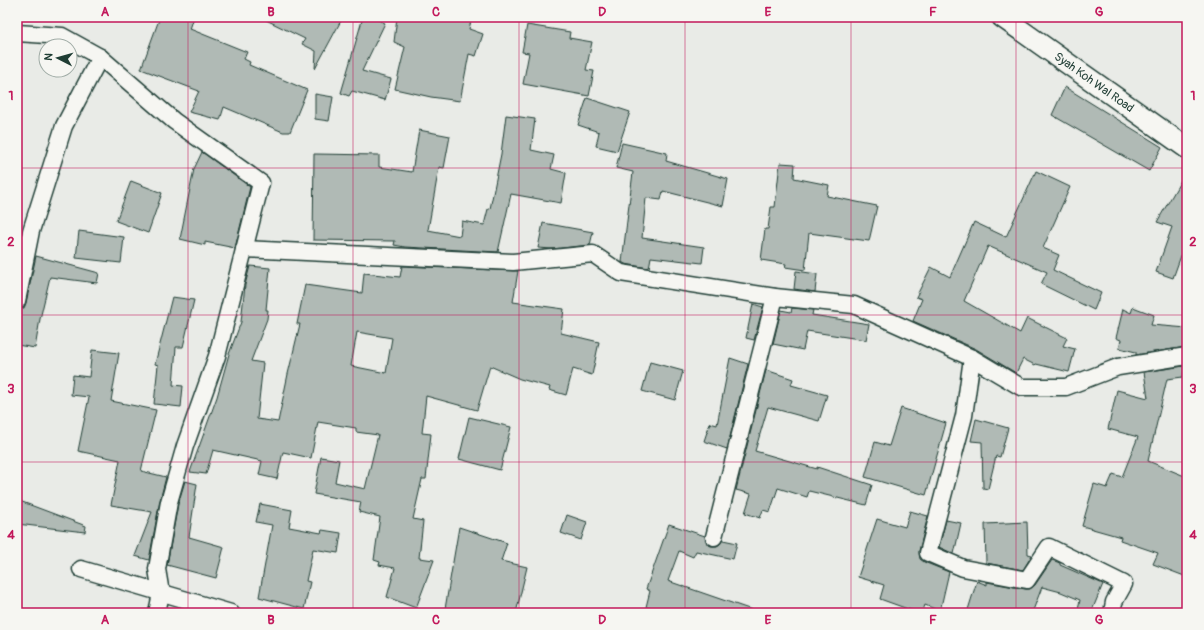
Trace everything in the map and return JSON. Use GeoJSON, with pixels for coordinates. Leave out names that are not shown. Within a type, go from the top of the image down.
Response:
{"type":"FeatureCollection","features":[{"type":"Feature","properties":{"kind":"street","name":"Syah Koh Wal Road"},"geometry":{"type":"LineString","coordinates":[[1002,17],[1187,148]]}},
{"type":"Feature","properties":{"kind":"street"},"geometry":{"type":"LineString","coordinates":[[17,33],[62,36],[100,57],[174,121],[261,183],[217,356],[185,446],[169,502],[157,569],[160,593],[157,613]]}},
{"type":"Feature","properties":{"kind":"street"},"geometry":{"type":"LineString","coordinates":[[17,300],[31,231],[64,126],[100,57]]}},
{"type":"Feature","properties":{"kind":"street"},"geometry":{"type":"LineString","coordinates":[[244,249],[513,262],[593,254],[621,273],[775,297],[854,305],[972,358],[1021,387],[1066,387],[1118,367],[1187,356]]}},
{"type":"Feature","properties":{"kind":"street"},"geometry":{"type":"LineString","coordinates":[[714,536],[775,297]]}},
{"type":"Feature","properties":{"kind":"street"},"geometry":{"type":"LineString","coordinates":[[972,358],[964,416],[928,553],[963,568],[1027,580],[1050,547],[1124,584],[1114,602],[1112,613]]}},
{"type":"Feature","properties":{"kind":"street"},"geometry":{"type":"LineString","coordinates":[[81,569],[231,613]]}},
{"type":"Feature","properties":{"kind":"building"},"geometry":{"type":"Polygon","coordinates":[[[160,17],[194,17],[190,29],[247,52],[244,59],[250,62],[249,65],[307,90],[290,132],[283,132],[224,107],[220,120],[189,112],[199,91],[141,69],[160,17]]]}},
{"type":"Feature","properties":{"kind":"building"},"geometry":{"type":"Polygon","coordinates":[[[260,17],[343,17],[315,69],[316,51],[302,44],[305,39],[260,17]]]}},
{"type":"Feature","properties":{"kind":"building"},"geometry":{"type":"Polygon","coordinates":[[[363,17],[372,17],[385,23],[362,71],[391,79],[385,100],[352,91],[349,96],[341,93],[363,17]]]}},
{"type":"Feature","properties":{"kind":"building"},"geometry":{"type":"Polygon","coordinates":[[[397,17],[472,17],[469,29],[483,34],[476,56],[469,54],[460,101],[431,97],[395,89],[405,47],[394,42],[397,17]]]}},
{"type":"Feature","properties":{"kind":"building"},"geometry":{"type":"Polygon","coordinates":[[[527,25],[570,32],[569,38],[592,42],[586,70],[594,71],[589,96],[523,84],[529,53],[522,52],[527,25]]]}},
{"type":"Feature","properties":{"kind":"building"},"geometry":{"type":"Polygon","coordinates":[[[1065,87],[1162,147],[1149,171],[1052,115],[1065,87]]]}},
{"type":"Feature","properties":{"kind":"building"},"geometry":{"type":"Polygon","coordinates":[[[315,94],[333,97],[329,121],[315,119],[315,94]]]}},
{"type":"Feature","properties":{"kind":"building"},"geometry":{"type":"Polygon","coordinates":[[[587,98],[630,112],[617,151],[596,146],[599,132],[578,125],[587,98]]]}},
{"type":"Feature","properties":{"kind":"building"},"geometry":{"type":"Polygon","coordinates":[[[506,115],[535,119],[531,150],[554,155],[551,169],[566,173],[561,203],[511,194],[498,252],[405,247],[394,245],[395,241],[313,240],[314,154],[379,155],[379,167],[412,172],[419,130],[450,136],[444,168],[439,167],[428,230],[460,236],[462,221],[484,225],[488,209],[490,209],[501,154],[506,115]]]}},
{"type":"Feature","properties":{"kind":"building"},"geometry":{"type":"Polygon","coordinates":[[[622,143],[667,153],[666,161],[728,179],[723,206],[663,191],[661,200],[646,198],[642,238],[704,247],[702,263],[651,257],[649,268],[625,264],[622,262],[633,172],[616,168],[622,143]]]}},
{"type":"Feature","properties":{"kind":"building"},"geometry":{"type":"Polygon","coordinates":[[[202,152],[250,187],[235,248],[205,242],[205,245],[180,239],[194,169],[202,152]]]}},
{"type":"Feature","properties":{"kind":"building"},"geometry":{"type":"Polygon","coordinates":[[[780,163],[795,164],[794,178],[829,185],[827,196],[877,206],[869,241],[809,233],[805,270],[785,267],[786,264],[761,260],[765,229],[768,229],[771,207],[775,207],[780,163]]]}},
{"type":"Feature","properties":{"kind":"building"},"geometry":{"type":"Polygon","coordinates":[[[1187,170],[1187,239],[1173,278],[1156,272],[1172,227],[1157,222],[1187,170]]]}},
{"type":"Feature","properties":{"kind":"building"},"geometry":{"type":"Polygon","coordinates":[[[1036,171],[1070,187],[1043,248],[1059,255],[1053,270],[1101,293],[1094,310],[1041,284],[1047,272],[988,246],[964,301],[1020,333],[1027,318],[1067,338],[1063,346],[1075,349],[1069,372],[1035,365],[1023,359],[1016,373],[976,349],[913,321],[922,299],[916,297],[931,267],[950,277],[974,222],[1006,237],[1036,171]]]}},
{"type":"Feature","properties":{"kind":"building"},"geometry":{"type":"Polygon","coordinates":[[[131,181],[162,193],[148,233],[116,221],[131,181]]]}},
{"type":"Feature","properties":{"kind":"building"},"geometry":{"type":"Polygon","coordinates":[[[543,223],[593,232],[590,245],[552,249],[538,248],[543,223]]]}},
{"type":"Feature","properties":{"kind":"building"},"geometry":{"type":"Polygon","coordinates":[[[79,231],[124,237],[121,263],[76,258],[79,231]]]}},
{"type":"Feature","properties":{"kind":"building"},"geometry":{"type":"Polygon","coordinates":[[[36,256],[99,273],[97,283],[50,277],[35,348],[17,345],[17,310],[24,308],[26,303],[36,256]]]}},
{"type":"Feature","properties":{"kind":"building"},"geometry":{"type":"Polygon","coordinates":[[[250,266],[270,268],[266,310],[268,310],[267,319],[251,361],[263,363],[257,419],[278,422],[300,324],[297,324],[305,285],[362,293],[364,273],[400,277],[402,266],[518,271],[513,302],[564,309],[561,333],[599,342],[592,375],[573,369],[566,395],[549,390],[550,387],[520,379],[490,366],[477,410],[426,396],[422,433],[431,434],[426,479],[422,479],[413,519],[423,521],[419,558],[434,560],[416,608],[387,597],[395,568],[379,565],[380,562],[374,560],[380,517],[359,512],[361,502],[314,494],[321,457],[339,460],[335,482],[365,489],[378,435],[356,432],[356,428],[318,422],[311,458],[283,452],[277,479],[259,475],[262,461],[213,450],[206,474],[190,472],[217,397],[229,354],[241,322],[245,285],[250,266]],[[357,332],[351,366],[386,373],[392,338],[357,332]]]}},
{"type":"Feature","properties":{"kind":"building"},"geometry":{"type":"Polygon","coordinates":[[[796,271],[817,274],[815,292],[794,289],[796,271]]]}},
{"type":"Feature","properties":{"kind":"building"},"geometry":{"type":"Polygon","coordinates":[[[172,297],[194,300],[183,347],[176,347],[173,385],[183,386],[181,407],[154,404],[158,365],[155,364],[172,297]]]}},
{"type":"Feature","properties":{"kind":"building"},"geometry":{"type":"Polygon","coordinates":[[[753,304],[763,307],[754,340],[746,338],[753,304]]]}},
{"type":"Feature","properties":{"kind":"building"},"geometry":{"type":"Polygon","coordinates":[[[1133,307],[1154,315],[1151,325],[1187,328],[1186,347],[1136,355],[1136,352],[1119,348],[1121,340],[1116,338],[1123,309],[1131,313],[1133,307]]]}},
{"type":"Feature","properties":{"kind":"building"},"geometry":{"type":"Polygon","coordinates":[[[792,308],[813,310],[812,315],[869,324],[866,340],[807,331],[803,350],[773,344],[781,310],[791,312],[792,308]]]}},
{"type":"Feature","properties":{"kind":"building"},"geometry":{"type":"Polygon","coordinates":[[[92,350],[119,353],[111,401],[156,410],[141,471],[166,477],[160,500],[149,560],[135,556],[152,512],[111,505],[120,460],[78,451],[89,397],[71,395],[73,375],[89,377],[92,350]]]}},
{"type":"Feature","properties":{"kind":"building"},"geometry":{"type":"Polygon","coordinates":[[[730,358],[748,364],[727,449],[704,441],[710,423],[717,425],[730,358]]]}},
{"type":"Feature","properties":{"kind":"building"},"geometry":{"type":"Polygon","coordinates":[[[650,362],[683,371],[675,400],[642,391],[650,362]]]}},
{"type":"Feature","properties":{"kind":"building"},"geometry":{"type":"Polygon","coordinates":[[[1184,366],[1183,377],[1167,379],[1148,461],[1187,477],[1187,577],[1153,564],[1158,553],[1120,540],[1121,537],[1082,526],[1094,484],[1107,488],[1113,474],[1122,477],[1138,437],[1108,429],[1117,390],[1148,398],[1144,372],[1184,366]]]}},
{"type":"Feature","properties":{"kind":"building"},"geometry":{"type":"Polygon","coordinates":[[[766,370],[793,379],[791,385],[827,395],[819,421],[768,407],[755,451],[817,469],[817,467],[872,485],[866,505],[809,491],[807,497],[778,488],[770,512],[763,510],[760,518],[745,513],[751,494],[736,490],[766,370]]]}},
{"type":"Feature","properties":{"kind":"building"},"geometry":{"type":"Polygon","coordinates":[[[901,408],[946,423],[926,495],[865,477],[875,442],[889,446],[901,408]]]}},
{"type":"Feature","properties":{"kind":"building"},"geometry":{"type":"Polygon","coordinates":[[[469,417],[511,427],[500,470],[459,459],[469,417]]]}},
{"type":"Feature","properties":{"kind":"building"},"geometry":{"type":"Polygon","coordinates":[[[976,419],[1008,428],[1000,457],[996,456],[988,489],[983,488],[982,442],[971,441],[976,419]]]}},
{"type":"Feature","properties":{"kind":"building"},"geometry":{"type":"Polygon","coordinates":[[[185,481],[197,484],[189,537],[224,547],[216,578],[167,565],[178,504],[185,481]]]}},
{"type":"Feature","properties":{"kind":"building"},"geometry":{"type":"Polygon","coordinates":[[[17,500],[86,526],[85,532],[17,524],[17,500]]]}},
{"type":"Feature","properties":{"kind":"building"},"geometry":{"type":"Polygon","coordinates":[[[260,504],[292,510],[289,527],[321,533],[322,530],[341,533],[338,553],[313,549],[306,581],[310,582],[304,609],[259,597],[272,525],[256,522],[260,504]]]}},
{"type":"Feature","properties":{"kind":"building"},"geometry":{"type":"Polygon","coordinates":[[[910,511],[928,516],[919,551],[920,559],[949,572],[940,611],[925,605],[922,613],[919,613],[880,599],[884,585],[858,577],[877,519],[905,527],[910,511]]]}},
{"type":"Feature","properties":{"kind":"building"},"geometry":{"type":"Polygon","coordinates":[[[567,515],[587,522],[581,540],[561,533],[567,515]]]}},
{"type":"Feature","properties":{"kind":"building"},"geometry":{"type":"Polygon","coordinates":[[[946,520],[961,523],[954,554],[939,547],[946,520]]]}},
{"type":"Feature","properties":{"kind":"building"},"geometry":{"type":"Polygon","coordinates":[[[1027,522],[1028,554],[1032,555],[1023,570],[986,563],[985,524],[1027,522]]]}},
{"type":"Feature","properties":{"kind":"building"},"geometry":{"type":"Polygon","coordinates":[[[669,524],[705,536],[707,544],[711,546],[717,546],[723,540],[737,543],[733,559],[696,551],[693,557],[679,551],[668,581],[752,610],[752,613],[666,613],[646,607],[650,591],[646,589],[669,524]]]}},
{"type":"Feature","properties":{"kind":"building"},"geometry":{"type":"Polygon","coordinates":[[[459,527],[507,543],[501,561],[527,567],[516,613],[470,613],[445,609],[459,527]]]}},
{"type":"Feature","properties":{"kind":"building"},"geometry":{"type":"Polygon","coordinates":[[[1052,560],[1103,584],[1091,613],[1077,613],[1080,600],[1061,592],[1042,587],[1032,613],[967,613],[977,581],[987,585],[987,582],[1030,589],[1035,585],[1052,560]]]}}]}
